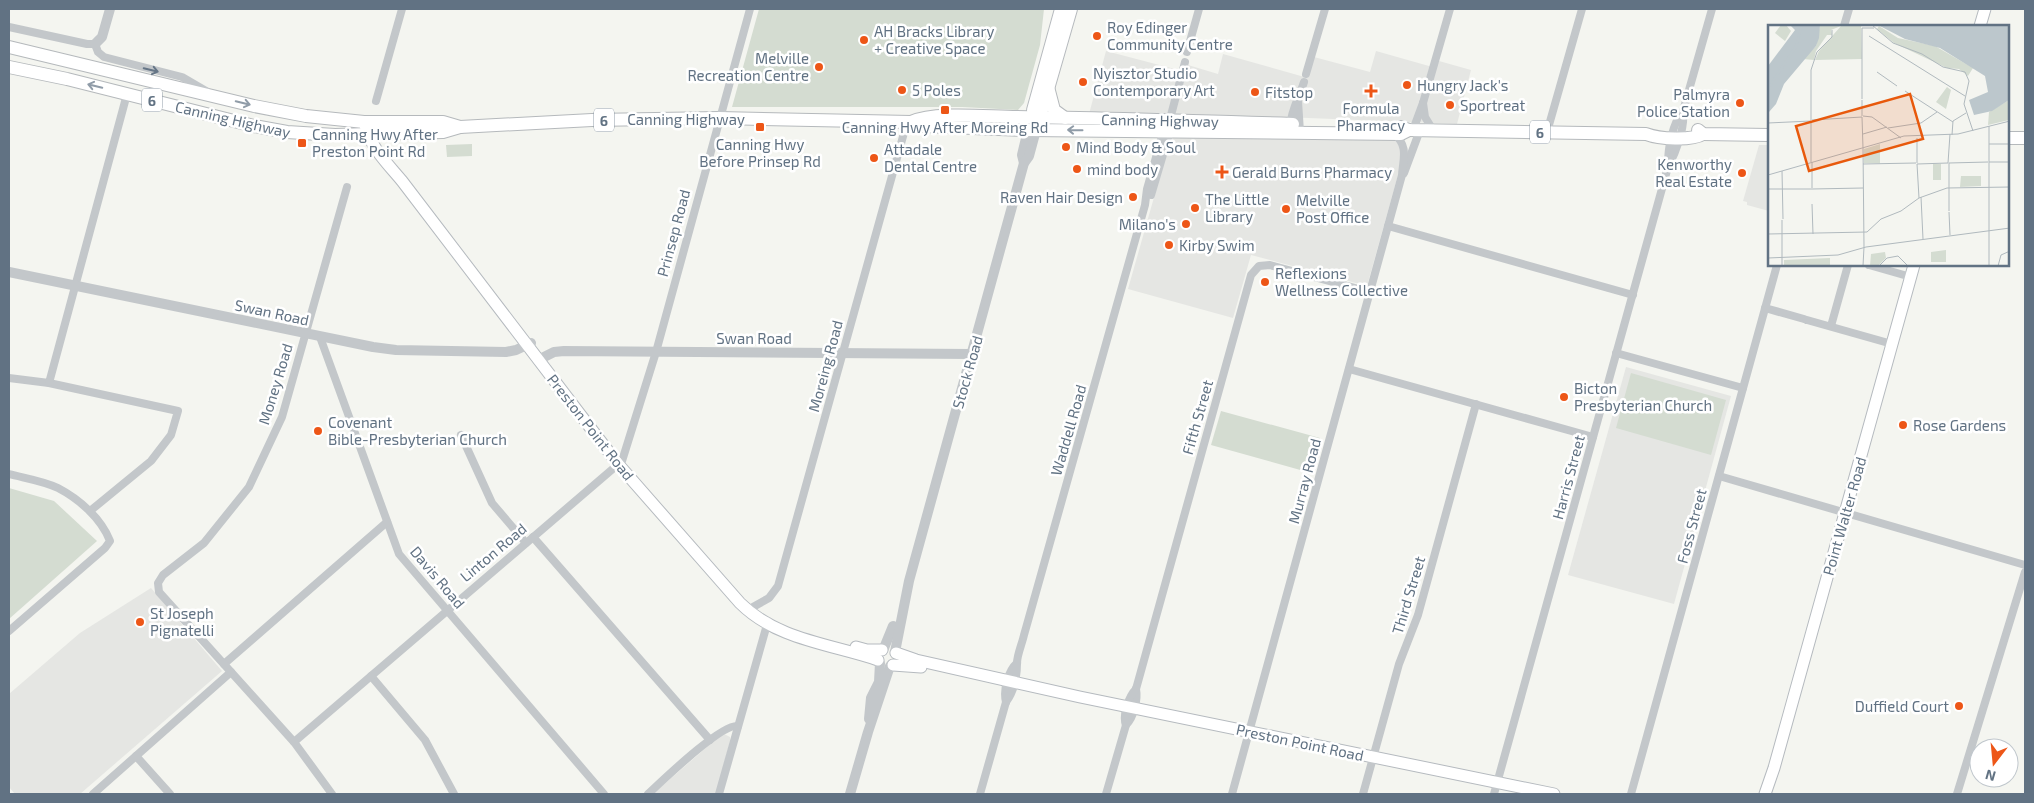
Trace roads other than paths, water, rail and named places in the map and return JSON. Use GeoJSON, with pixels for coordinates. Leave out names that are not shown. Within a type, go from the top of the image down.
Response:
{"type":"FeatureCollection","features":[{"type":"Feature","properties":{"kind":"main road","name":"Stock Road"},"geometry":{"type":"LineString","coordinates":[[1034,124],[1061,9]]}},
{"type":"Feature","properties":{"kind":"main road","name":"Stock Road"},"geometry":{"type":"LineString","coordinates":[[1034,124],[1048,87],[1071,9]]}},
{"type":"Feature","properties":{"kind":"main road"},"geometry":{"type":"LineString","coordinates":[[1980,25],[1985,9]]}},
{"type":"Feature","properties":{"kind":"main road","name":"Canning Highway"},"geometry":{"type":"LineString","coordinates":[[9,47],[211,95],[371,128]]}},
{"type":"Feature","properties":{"kind":"main road","name":"Canning Highway"},"geometry":{"type":"LineString","coordinates":[[9,67],[254,126],[304,134],[443,122],[460,127],[592,120],[719,118],[909,122],[922,126],[1034,124],[1295,128],[1397,126],[1414,130],[1646,134],[1654,129],[1677,134],[1698,130],[1703,134],[1768,135]]}},
{"type":"Feature","properties":{"kind":"main road"},"geometry":{"type":"LineString","coordinates":[[1048,87],[1054,110],[1065,118]]}},
{"type":"Feature","properties":{"kind":"main road"},"geometry":{"type":"LineString","coordinates":[[304,134],[306,116]]}},
{"type":"Feature","properties":{"kind":"main road","name":"Canning Highway"},"geometry":{"type":"LineString","coordinates":[[1034,124],[1065,118],[1167,127]]}},
{"type":"Feature","properties":{"kind":"main road","name":"Preston Point Road"},"geometry":{"type":"LineString","coordinates":[[371,128],[383,148],[620,463],[740,603],[788,634],[887,657],[916,660],[1011,683],[1554,794]]}},
{"type":"Feature","properties":{"kind":"main road","name":"Canning Highway"},"geometry":{"type":"LineString","coordinates":[[1295,128],[1394,134],[1414,130]]}},
{"type":"Feature","properties":{"kind":"main road"},"geometry":{"type":"LineString","coordinates":[[2009,138],[2025,138]]}},
{"type":"Feature","properties":{"kind":"main road","name":"Point Walter Road"},"geometry":{"type":"LineString","coordinates":[[1765,794],[1774,768],[1914,266]]}},
{"type":"Feature","properties":{"kind":"main road","name":"Preston Point Road"},"geometry":{"type":"LineString","coordinates":[[620,463],[732,587],[768,621]]}},
{"type":"Feature","properties":{"kind":"main road","name":"Point Walter Road"},"geometry":{"type":"LineString","coordinates":[[1771,794],[1774,768]]}},
{"type":"Feature","properties":{"kind":"street"},"geometry":{"type":"LineString","coordinates":[[9,27],[87,44],[95,44],[102,36],[110,9]]}},
{"type":"Feature","properties":{"kind":"street"},"geometry":{"type":"LineString","coordinates":[[376,101],[402,9]]}},
{"type":"Feature","properties":{"kind":"street","name":"Prinsep Road"},"geometry":{"type":"LineString","coordinates":[[620,463],[656,352],[750,9]]}},
{"type":"Feature","properties":{"kind":"street"},"geometry":{"type":"LineString","coordinates":[[1187,52],[1199,9]]}},
{"type":"Feature","properties":{"kind":"street"},"geometry":{"type":"LineString","coordinates":[[1295,128],[1293,107],[1298,101],[1325,9]]}},
{"type":"Feature","properties":{"kind":"street","name":"Murray Road"},"geometry":{"type":"LineString","coordinates":[[1402,175],[1408,167],[1414,130],[1450,9]]}},
{"type":"Feature","properties":{"kind":"street"},"geometry":{"type":"LineString","coordinates":[[1547,132],[1582,9]]}},
{"type":"Feature","properties":{"kind":"street","name":"Harris Street"},"geometry":{"type":"LineString","coordinates":[[1494,794],[1668,166],[1674,155],[1679,116],[1683,111],[1712,9]]}},
{"type":"Feature","properties":{"kind":"street"},"geometry":{"type":"LineString","coordinates":[[1844,25],[1849,9]]}},
{"type":"Feature","properties":{"kind":"street","name":"Canning Highway"},"geometry":{"type":"LineString","coordinates":[[95,44],[98,52],[104,57],[182,77],[211,95]]}},
{"type":"Feature","properties":{"kind":"street","name":"Waddell Road"},"geometry":{"type":"LineString","coordinates":[[980,794],[1011,683],[1013,666],[1017,663],[1146,205],[1155,183],[1167,127],[1185,62]]}},
{"type":"Feature","properties":{"kind":"street"},"geometry":{"type":"LineString","coordinates":[[49,383],[127,94]]}},
{"type":"Feature","properties":{"kind":"street"},"geometry":{"type":"LineString","coordinates":[[1423,103],[1425,116],[1433,130]]}},
{"type":"Feature","properties":{"kind":"street","name":"Moreing Road"},"geometry":{"type":"LineString","coordinates":[[753,607],[769,598],[778,586],[909,122]]}},
{"type":"Feature","properties":{"kind":"street","name":"Stock Road"},"geometry":{"type":"LineString","coordinates":[[850,794],[1024,163],[1029,156],[1034,124]]}},
{"type":"Feature","properties":{"kind":"street","name":"Murray Road"},"geometry":{"type":"LineString","coordinates":[[1232,794],[1402,175],[1405,148],[1401,140],[1394,134]]}},
{"type":"Feature","properties":{"kind":"street","name":"Money Road"},"geometry":{"type":"LineString","coordinates":[[224,664],[160,592],[158,583],[163,575],[204,543],[249,487],[282,418],[347,187]]}},
{"type":"Feature","properties":{"kind":"street"},"geometry":{"type":"LineString","coordinates":[[1388,226],[1633,295]]}},
{"type":"Feature","properties":{"kind":"street","name":"Fifth Street"},"geometry":{"type":"LineString","coordinates":[[1106,794],[1126,725],[1130,721],[1131,707],[1137,695],[1136,688],[1253,272],[1259,266],[1270,265],[1370,292]]}},
{"type":"Feature","properties":{"kind":"street","name":"Foss Street"},"geometry":{"type":"LineString","coordinates":[[1631,794],[1777,266]]}},
{"type":"Feature","properties":{"kind":"street"},"geometry":{"type":"LineString","coordinates":[[1830,326],[1848,266]]}},
{"type":"Feature","properties":{"kind":"street"},"geometry":{"type":"LineString","coordinates":[[1872,266],[1910,277]]}},
{"type":"Feature","properties":{"kind":"street","name":"Swan Road"},"geometry":{"type":"LineString","coordinates":[[9,272],[373,347],[396,350],[506,352],[529,344]]}},
{"type":"Feature","properties":{"kind":"street"},"geometry":{"type":"LineString","coordinates":[[1765,308],[1892,344]]}},
{"type":"Feature","properties":{"kind":"street","name":"Davis Road"},"geometry":{"type":"LineString","coordinates":[[320,337],[399,554],[604,794]]}},
{"type":"Feature","properties":{"kind":"street","name":"Swan Road"},"geometry":{"type":"LineString","coordinates":[[541,359],[558,351],[758,354],[843,352],[972,354]]}},
{"type":"Feature","properties":{"kind":"street"},"geometry":{"type":"LineString","coordinates":[[1616,353],[1743,388]]}},
{"type":"Feature","properties":{"kind":"street"},"geometry":{"type":"LineString","coordinates":[[1349,369],[1593,437]]}},
{"type":"Feature","properties":{"kind":"street"},"geometry":{"type":"LineString","coordinates":[[9,378],[49,383],[178,411],[171,435],[151,461],[90,511]]}},
{"type":"Feature","properties":{"kind":"street","name":"Third Street"},"geometry":{"type":"LineString","coordinates":[[1363,794],[1399,664],[1418,615],[1476,404]]}},
{"type":"Feature","properties":{"kind":"street"},"geometry":{"type":"LineString","coordinates":[[461,435],[492,503],[526,543]]}},
{"type":"Feature","properties":{"kind":"street","name":"Linton Road"},"geometry":{"type":"LineString","coordinates":[[294,742],[620,463]]}},
{"type":"Feature","properties":{"kind":"street"},"geometry":{"type":"LineString","coordinates":[[9,474],[58,488],[90,511],[106,531],[110,541],[105,548],[9,631]]}},
{"type":"Feature","properties":{"kind":"street"},"geometry":{"type":"LineString","coordinates":[[1719,476],[2025,565]]}},
{"type":"Feature","properties":{"kind":"street"},"geometry":{"type":"LineString","coordinates":[[332,794],[294,742],[224,664],[387,522]]}},
{"type":"Feature","properties":{"kind":"street"},"geometry":{"type":"LineString","coordinates":[[533,537],[710,740]]}},
{"type":"Feature","properties":{"kind":"street"},"geometry":{"type":"LineString","coordinates":[[1957,794],[2025,572]]}},
{"type":"Feature","properties":{"kind":"street"},"geometry":{"type":"LineString","coordinates":[[719,794],[768,621]]}},
{"type":"Feature","properties":{"kind":"street"},"geometry":{"type":"LineString","coordinates":[[93,794],[231,672]]}},
{"type":"Feature","properties":{"kind":"street"},"geometry":{"type":"LineString","coordinates":[[371,676],[425,740],[454,794]]}},
{"type":"Feature","properties":{"kind":"street"},"geometry":{"type":"LineString","coordinates":[[648,794],[710,740],[727,728],[734,725],[738,726]]}},
{"type":"Feature","properties":{"kind":"street"},"geometry":{"type":"LineString","coordinates":[[136,756],[170,794]]}},
{"type":"Feature","properties":{"kind":"place","name":"Roy Edinger Community Centre"},"geometry":{"type":"Point","coordinates":[1097,36]}},
{"type":"Feature","properties":{"kind":"place","name":"AH Bracks Library + Creative Space"},"geometry":{"type":"Point","coordinates":[864,40]}},
{"type":"Feature","properties":{"kind":"place","name":"Melville Recreation Centre"},"geometry":{"type":"Point","coordinates":[819,67]}},
{"type":"Feature","properties":{"kind":"place","name":"Nyisztor Studio Contemporary Art"},"geometry":{"type":"Point","coordinates":[1083,82]}},
{"type":"Feature","properties":{"kind":"place","name":"Hungry Jack's"},"geometry":{"type":"Point","coordinates":[1407,85]}},
{"type":"Feature","properties":{"kind":"place","name":"5 Poles"},"geometry":{"type":"Point","coordinates":[902,90]}},
{"type":"Feature","properties":{"kind":"place","name":"Formula Pharmacy"},"geometry":{"type":"Point","coordinates":[1371,91]}},
{"type":"Feature","properties":{"kind":"place","name":"Fitstop"},"geometry":{"type":"Point","coordinates":[1255,92]}},
{"type":"Feature","properties":{"kind":"place","name":"Palmyra Police Station"},"geometry":{"type":"Point","coordinates":[1740,103]}},
{"type":"Feature","properties":{"kind":"place","name":"Sportreat"},"geometry":{"type":"Point","coordinates":[1450,105]}},
{"type":"Feature","properties":{"kind":"place","name":"Canning Hwy After Moreing Rd"},"geometry":{"type":"Point","coordinates":[945,110]}},
{"type":"Feature","properties":{"kind":"place","name":"Canning Hwy Before Prinsep Rd"},"geometry":{"type":"Point","coordinates":[760,127]}},
{"type":"Feature","properties":{"kind":"place","name":"Canning Hwy After Preston Point Rd"},"geometry":{"type":"Point","coordinates":[302,143]}},
{"type":"Feature","properties":{"kind":"place","name":"Mind Body & Soul"},"geometry":{"type":"Point","coordinates":[1066,147]}},
{"type":"Feature","properties":{"kind":"place","name":"Attadale Dental Centre"},"geometry":{"type":"Point","coordinates":[874,158]}},
{"type":"Feature","properties":{"kind":"place","name":"mind body"},"geometry":{"type":"Point","coordinates":[1077,169]}},
{"type":"Feature","properties":{"kind":"place","name":"Gerald Burns Pharmacy"},"geometry":{"type":"Point","coordinates":[1222,172]}},
{"type":"Feature","properties":{"kind":"place","name":"Kenworthy Real Estate"},"geometry":{"type":"Point","coordinates":[1742,173]}},
{"type":"Feature","properties":{"kind":"place","name":"Raven Hair Design"},"geometry":{"type":"Point","coordinates":[1133,197]}},
{"type":"Feature","properties":{"kind":"place","name":"The Little Library"},"geometry":{"type":"Point","coordinates":[1195,208]}},
{"type":"Feature","properties":{"kind":"place","name":"Melville Post Office"},"geometry":{"type":"Point","coordinates":[1286,209]}},
{"type":"Feature","properties":{"kind":"place","name":"Milano's"},"geometry":{"type":"Point","coordinates":[1186,224]}},
{"type":"Feature","properties":{"kind":"place","name":"Kirby Swim"},"geometry":{"type":"Point","coordinates":[1169,245]}},
{"type":"Feature","properties":{"kind":"place","name":"Reflexions Wellness Collective"},"geometry":{"type":"Point","coordinates":[1265,282]}},
{"type":"Feature","properties":{"kind":"place","name":"Bicton Presbyterian Church"},"geometry":{"type":"Point","coordinates":[1564,397]}},
{"type":"Feature","properties":{"kind":"place","name":"Rose Gardens"},"geometry":{"type":"Point","coordinates":[1903,425]}},
{"type":"Feature","properties":{"kind":"place","name":"Covenant Bible-Presbyterian Church"},"geometry":{"type":"Point","coordinates":[318,431]}},
{"type":"Feature","properties":{"kind":"place","name":"St Joseph Pignatelli"},"geometry":{"type":"Point","coordinates":[140,622]}},
{"type":"Feature","properties":{"kind":"place","name":"Duffield Court"},"geometry":{"type":"Point","coordinates":[1959,706]}}]}
